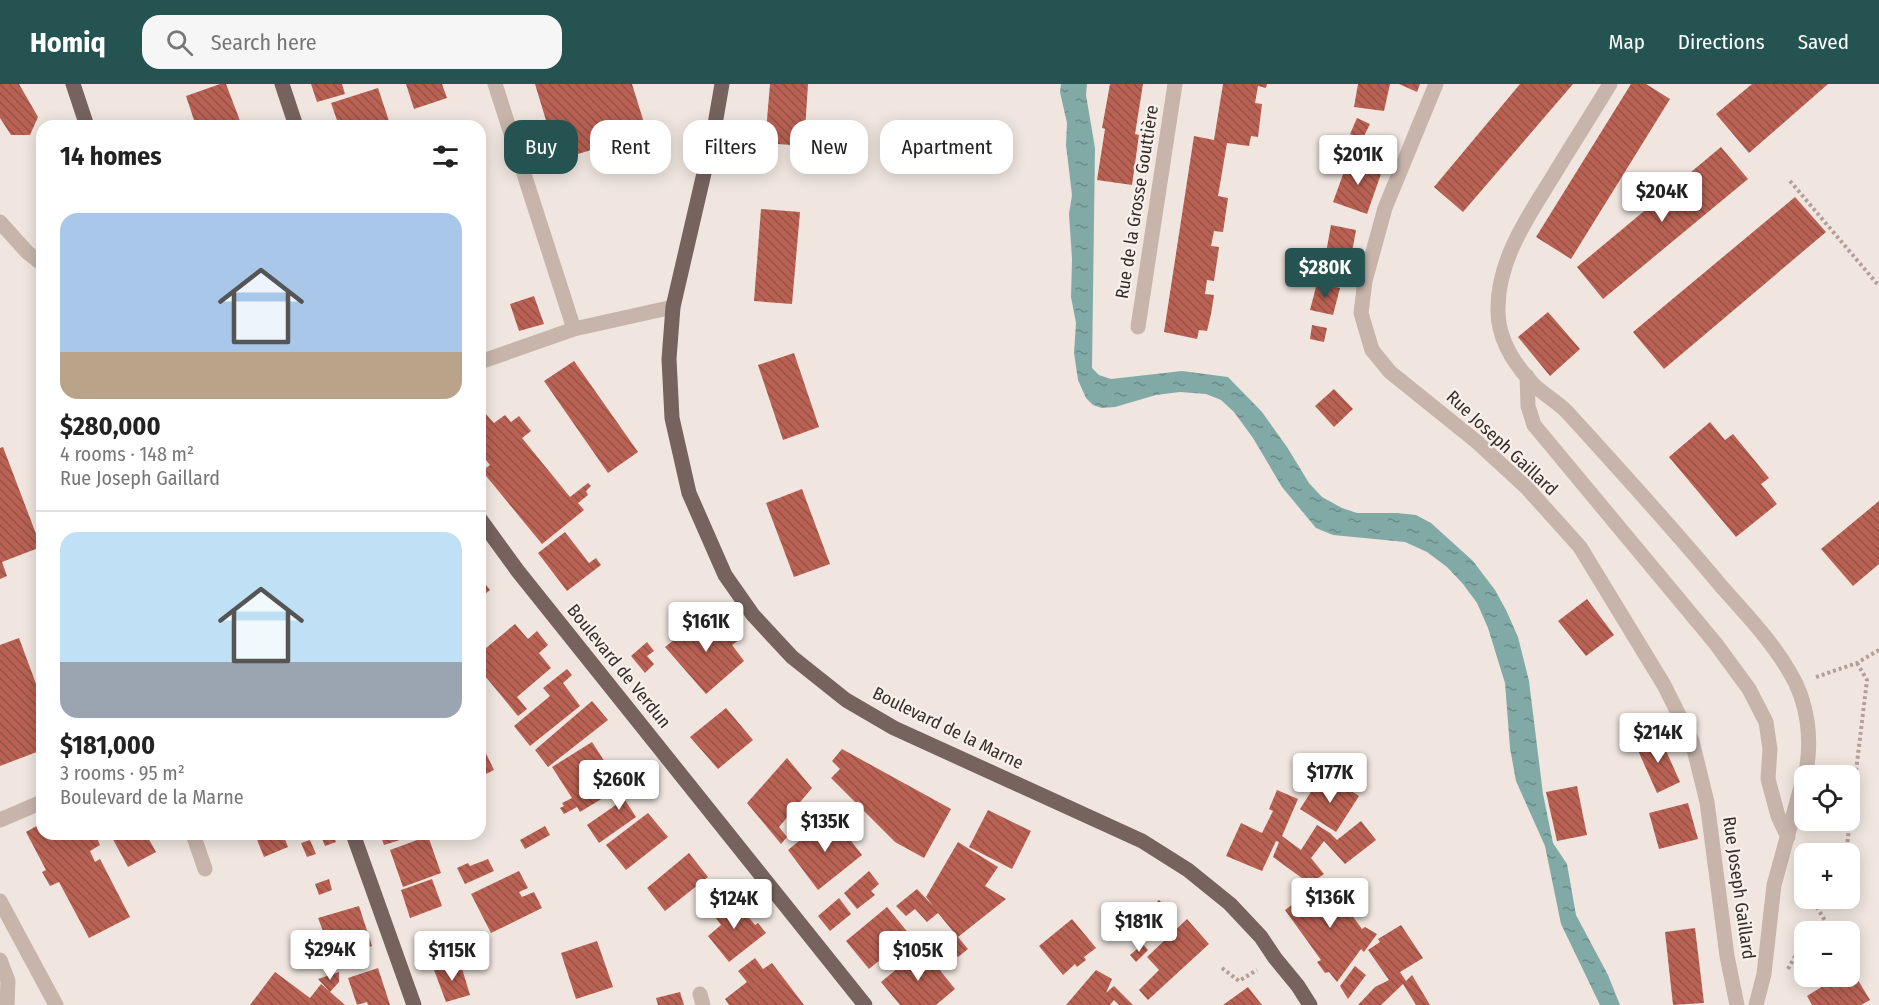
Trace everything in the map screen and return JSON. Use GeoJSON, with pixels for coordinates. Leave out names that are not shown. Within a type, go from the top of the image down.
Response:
{"type":"FeatureCollection","features":[{"type":"Feature","properties":{"kind":"main road"},"geometry":{"type":"LineString","coordinates":[[74,84],[85,120]]}},
{"type":"Feature","properties":{"kind":"main road"},"geometry":{"type":"LineString","coordinates":[[282,84],[294,120]]}},
{"type":"Feature","properties":{"kind":"main road","name":"Boulevard de la Marne"},"geometry":{"type":"LineString","coordinates":[[722,84],[714,130],[673,307],[669,359],[672,418],[689,493],[725,575],[753,615],[792,657],[855,705],[894,728],[1142,841],[1188,870],[1230,904],[1261,937],[1310,1005]]}},
{"type":"Feature","properties":{"kind":"main road","name":"Boulevard de Verdun"},"geometry":{"type":"LineString","coordinates":[[486,527],[517,570],[865,1005]]}},
{"type":"Feature","properties":{"kind":"main road"},"geometry":{"type":"LineString","coordinates":[[355,840],[414,1005]]}},
{"type":"Feature","properties":{"kind":"street"},"geometry":{"type":"LineString","coordinates":[[495,84],[574,329]]}},
{"type":"Feature","properties":{"kind":"street","name":"Rue de la Grosse Gouttière"},"geometry":{"type":"LineString","coordinates":[[1138,327],[1175,84]]}},
{"type":"Feature","properties":{"kind":"street","name":"Rue Joseph Gaillard"},"geometry":{"type":"LineString","coordinates":[[1436,84],[1386,208],[1365,281],[1361,313],[1372,350],[1390,372],[1477,442],[1527,488],[1580,547],[1664,685],[1692,741],[1707,802],[1719,876],[1727,956],[1737,1005]]}},
{"type":"Feature","properties":{"kind":"street"},"geometry":{"type":"LineString","coordinates":[[1610,84],[1520,230],[1501,280],[1498,310],[1503,341],[1515,363],[1534,384],[1563,409],[1650,503],[1765,637],[1790,671],[1803,707],[1809,735],[1807,765]]}},
{"type":"Feature","properties":{"kind":"street"},"geometry":{"type":"LineString","coordinates":[[0,222],[36,259]]}},
{"type":"Feature","properties":{"kind":"street"},"geometry":{"type":"LineString","coordinates":[[486,360],[574,329],[673,307]]}},
{"type":"Feature","properties":{"kind":"street"},"geometry":{"type":"LineString","coordinates":[[1527,376],[1528,406],[1534,425],[1716,644],[1749,689],[1766,722],[1770,748],[1768,779],[1778,816],[1788,837]]}},
{"type":"Feature","properties":{"kind":"street"},"geometry":{"type":"LineString","coordinates":[[0,820],[36,805]]}},
{"type":"Feature","properties":{"kind":"street"},"geometry":{"type":"LineString","coordinates":[[1756,1005],[1764,975],[1774,885],[1794,815]]}},
{"type":"Feature","properties":{"kind":"street"},"geometry":{"type":"LineString","coordinates":[[195,840],[205,869]]}},
{"type":"Feature","properties":{"kind":"street"},"geometry":{"type":"LineString","coordinates":[[0,901],[56,1005]]}},
{"type":"Feature","properties":{"kind":"street"},"geometry":{"type":"LineString","coordinates":[[0,960],[8,981],[7,1005]]}},
{"type":"Feature","properties":{"kind":"path"},"geometry":{"type":"LineString","coordinates":[[1790,181],[1879,286]]}},
{"type":"Feature","properties":{"kind":"path"},"geometry":{"type":"LineString","coordinates":[[1795,683],[1857,663],[1879,651]]}},
{"type":"Feature","properties":{"kind":"path"},"geometry":{"type":"LineString","coordinates":[[1847,843],[1866,680],[1857,663]]}},
{"type":"Feature","properties":{"kind":"path"},"geometry":{"type":"LineString","coordinates":[[1222,968],[1239,981],[1275,958]]}},
{"type":"Feature","properties":{"kind":"water"},"geometry":{"type":"Polygon","coordinates":[[[1061,84],[1087,84],[1086,95],[1095,148],[1092,368],[1099,375],[1111,379],[1182,371],[1228,377],[1262,412],[1309,483],[1322,497],[1357,513],[1416,515],[1431,523],[1473,561],[1495,590],[1518,637],[1529,681],[1543,794],[1553,843],[1567,864],[1576,915],[1608,975],[1620,1005],[1600,1005],[1561,924],[1545,846],[1516,781],[1510,748],[1505,683],[1488,628],[1477,603],[1463,584],[1447,567],[1427,552],[1405,542],[1333,535],[1316,528],[1282,487],[1253,438],[1234,412],[1221,400],[1206,394],[1180,392],[1156,395],[1115,407],[1102,408],[1093,405],[1086,398],[1078,380],[1074,353],[1076,323],[1071,297],[1072,259],[1069,214],[1072,195],[1066,145],[1067,123],[1060,92],[1061,84]]]}},
{"type":"Feature","properties":{"kind":"building"},"geometry":{"type":"Polygon","coordinates":[[[0,84],[19,84],[38,117],[30,135],[11,135],[0,118],[0,84]]]}},
{"type":"Feature","properties":{"kind":"building"},"geometry":{"type":"Polygon","coordinates":[[[226,84],[240,120],[194,120],[186,96],[226,84]]]}},
{"type":"Feature","properties":{"kind":"building"},"geometry":{"type":"Polygon","coordinates":[[[311,84],[342,84],[345,94],[317,102],[311,84]]]}},
{"type":"Feature","properties":{"kind":"building"},"geometry":{"type":"Polygon","coordinates":[[[406,84],[442,84],[447,98],[414,109],[406,84]]]}},
{"type":"Feature","properties":{"kind":"building"},"geometry":{"type":"Polygon","coordinates":[[[535,84],[632,84],[643,120],[590,120],[590,150],[578,154],[578,120],[546,120],[535,84]]]}},
{"type":"Feature","properties":{"kind":"building"},"geometry":{"type":"Polygon","coordinates":[[[770,84],[808,84],[806,120],[790,120],[790,145],[778,144],[778,120],[767,120],[770,84]]]}},
{"type":"Feature","properties":{"kind":"building"},"geometry":{"type":"Polygon","coordinates":[[[1110,84],[1143,84],[1135,134],[1139,135],[1132,185],[1097,180],[1105,129],[1102,128],[1110,84]]]}},
{"type":"Feature","properties":{"kind":"building"},"geometry":{"type":"Polygon","coordinates":[[[1223,84],[1267,84],[1266,88],[1258,86],[1255,103],[1262,104],[1258,137],[1251,136],[1249,146],[1227,143],[1218,196],[1228,198],[1223,232],[1214,231],[1211,246],[1219,247],[1214,281],[1207,280],[1205,294],[1214,295],[1207,331],[1199,330],[1197,339],[1164,332],[1194,136],[1214,140],[1223,84]]]}},
{"type":"Feature","properties":{"kind":"building"},"geometry":{"type":"Polygon","coordinates":[[[1358,84],[1390,84],[1384,111],[1354,107],[1358,84]]]}},
{"type":"Feature","properties":{"kind":"building"},"geometry":{"type":"Polygon","coordinates":[[[1399,84],[1420,84],[1417,92],[1399,84]]]}},
{"type":"Feature","properties":{"kind":"building"},"geometry":{"type":"Polygon","coordinates":[[[1520,84],[1573,84],[1463,212],[1434,187],[1520,84]]]}},
{"type":"Feature","properties":{"kind":"building"},"geometry":{"type":"Polygon","coordinates":[[[1631,84],[1646,84],[1670,99],[1571,259],[1536,237],[1631,84]]]}},
{"type":"Feature","properties":{"kind":"building"},"geometry":{"type":"Polygon","coordinates":[[[1752,84],[1828,84],[1749,153],[1716,114],[1752,84]]]}},
{"type":"Feature","properties":{"kind":"building"},"geometry":{"type":"Polygon","coordinates":[[[378,88],[389,120],[337,120],[331,103],[378,88]]]}},
{"type":"Feature","properties":{"kind":"building"},"geometry":{"type":"Polygon","coordinates":[[[1357,118],[1370,124],[1362,140],[1350,134],[1357,118]]]}},
{"type":"Feature","properties":{"kind":"building"},"geometry":{"type":"Polygon","coordinates":[[[1721,147],[1748,179],[1603,299],[1577,267],[1721,147]]]}},
{"type":"Feature","properties":{"kind":"building"},"geometry":{"type":"Polygon","coordinates":[[[1349,158],[1382,171],[1367,214],[1333,202],[1349,158]]]}},
{"type":"Feature","properties":{"kind":"building"},"geometry":{"type":"Polygon","coordinates":[[[1795,197],[1826,232],[1664,369],[1633,332],[1795,197]]]}},
{"type":"Feature","properties":{"kind":"building"},"geometry":{"type":"Polygon","coordinates":[[[761,209],[800,212],[792,304],[754,301],[761,209]]]}},
{"type":"Feature","properties":{"kind":"building"},"geometry":{"type":"Polygon","coordinates":[[[1331,225],[1356,230],[1346,286],[1321,281],[1331,225]]]}},
{"type":"Feature","properties":{"kind":"building"},"geometry":{"type":"Polygon","coordinates":[[[1317,283],[1340,288],[1333,315],[1310,310],[1317,283]]]}},
{"type":"Feature","properties":{"kind":"building"},"geometry":{"type":"Polygon","coordinates":[[[534,296],[544,324],[519,331],[510,304],[534,296]]]}},
{"type":"Feature","properties":{"kind":"building"},"geometry":{"type":"Polygon","coordinates":[[[1548,312],[1580,349],[1550,376],[1518,337],[1548,312]]]}},
{"type":"Feature","properties":{"kind":"building"},"geometry":{"type":"Polygon","coordinates":[[[1312,325],[1327,328],[1324,342],[1310,339],[1312,325]]]}},
{"type":"Feature","properties":{"kind":"building"},"geometry":{"type":"Polygon","coordinates":[[[794,353],[819,427],[783,440],[758,365],[794,353]]]}},
{"type":"Feature","properties":{"kind":"building"},"geometry":{"type":"Polygon","coordinates":[[[574,361],[638,452],[608,473],[544,381],[574,361]]]}},
{"type":"Feature","properties":{"kind":"building"},"geometry":{"type":"Polygon","coordinates":[[[1334,389],[1353,409],[1334,427],[1315,406],[1334,389]]]}},
{"type":"Feature","properties":{"kind":"building"},"geometry":{"type":"Polygon","coordinates":[[[486,414],[494,423],[505,415],[511,422],[519,416],[531,431],[522,438],[570,497],[588,483],[591,486],[586,491],[588,495],[578,503],[584,510],[542,544],[486,476],[486,468],[490,465],[486,460],[486,414]]]}},
{"type":"Feature","properties":{"kind":"building"},"geometry":{"type":"Polygon","coordinates":[[[1710,422],[1725,440],[1733,434],[1769,478],[1761,484],[1777,504],[1736,537],[1669,457],[1710,422]]]}},
{"type":"Feature","properties":{"kind":"building"},"geometry":{"type":"Polygon","coordinates":[[[3,447],[36,534],[36,549],[2,562],[7,576],[0,579],[0,448],[3,447]]]}},
{"type":"Feature","properties":{"kind":"building"},"geometry":{"type":"Polygon","coordinates":[[[802,489],[830,564],[794,577],[766,503],[802,489]]]}},
{"type":"Feature","properties":{"kind":"building"},"geometry":{"type":"Polygon","coordinates":[[[1879,501],[1879,564],[1853,586],[1821,549],[1879,501]]]}},
{"type":"Feature","properties":{"kind":"building"},"geometry":{"type":"Polygon","coordinates":[[[565,532],[589,563],[596,558],[601,565],[567,591],[538,553],[565,532]]]}},
{"type":"Feature","properties":{"kind":"building"},"geometry":{"type":"Polygon","coordinates":[[[1587,599],[1614,635],[1586,656],[1558,621],[1587,599]]]}},
{"type":"Feature","properties":{"kind":"building"},"geometry":{"type":"Polygon","coordinates":[[[705,615],[718,629],[724,624],[733,632],[739,640],[732,645],[744,661],[706,694],[665,647],[705,615]]]}},
{"type":"Feature","properties":{"kind":"building"},"geometry":{"type":"Polygon","coordinates":[[[515,624],[528,639],[537,631],[548,645],[539,653],[551,668],[517,697],[527,709],[518,716],[486,677],[486,648],[515,624]]]}},
{"type":"Feature","properties":{"kind":"building"},"geometry":{"type":"Polygon","coordinates":[[[19,638],[36,684],[36,752],[0,766],[0,645],[19,638]]]}},
{"type":"Feature","properties":{"kind":"building"},"geometry":{"type":"Polygon","coordinates":[[[647,642],[654,651],[647,656],[654,664],[645,673],[631,656],[647,642]]]}},
{"type":"Feature","properties":{"kind":"building"},"geometry":{"type":"Polygon","coordinates":[[[567,669],[572,675],[563,683],[580,706],[530,746],[514,726],[550,696],[543,688],[567,669]]]}},
{"type":"Feature","properties":{"kind":"building"},"geometry":{"type":"Polygon","coordinates":[[[592,701],[608,720],[548,767],[535,750],[592,701]]]}},
{"type":"Feature","properties":{"kind":"building"},"geometry":{"type":"Polygon","coordinates":[[[726,708],[753,740],[718,769],[690,737],[726,708]]]}},
{"type":"Feature","properties":{"kind":"building"},"geometry":{"type":"Polygon","coordinates":[[[1659,735],[1680,782],[1657,793],[1636,746],[1659,735]]]}},
{"type":"Feature","properties":{"kind":"building"},"geometry":{"type":"Polygon","coordinates":[[[592,742],[621,787],[580,812],[577,807],[564,814],[560,808],[564,806],[562,803],[572,798],[552,767],[592,742]]]}},
{"type":"Feature","properties":{"kind":"building"},"geometry":{"type":"Polygon","coordinates":[[[842,749],[951,809],[924,858],[895,842],[831,778],[840,769],[832,761],[842,749]]]}},
{"type":"Feature","properties":{"kind":"building"},"geometry":{"type":"Polygon","coordinates":[[[486,753],[494,770],[486,774],[486,753]]]}},
{"type":"Feature","properties":{"kind":"building"},"geometry":{"type":"Polygon","coordinates":[[[787,758],[812,788],[779,827],[787,837],[781,844],[747,803],[787,758]]]}},
{"type":"Feature","properties":{"kind":"building"},"geometry":{"type":"Polygon","coordinates":[[[646,769],[654,778],[625,800],[636,817],[599,843],[587,825],[620,802],[617,797],[633,785],[630,782],[646,769]]]}},
{"type":"Feature","properties":{"kind":"building"},"geometry":{"type":"Polygon","coordinates":[[[1319,779],[1335,789],[1339,783],[1359,796],[1336,832],[1300,809],[1319,779]]]}},
{"type":"Feature","properties":{"kind":"building"},"geometry":{"type":"Polygon","coordinates":[[[1577,786],[1587,835],[1557,841],[1546,792],[1577,786]]]}},
{"type":"Feature","properties":{"kind":"building"},"geometry":{"type":"Polygon","coordinates":[[[1277,790],[1298,799],[1282,836],[1301,850],[1317,825],[1337,840],[1361,821],[1376,840],[1345,864],[1324,841],[1311,858],[1324,874],[1310,884],[1273,857],[1279,842],[1276,841],[1262,871],[1226,856],[1241,823],[1262,833],[1273,811],[1269,809],[1277,790]]]}},
{"type":"Feature","properties":{"kind":"building"},"geometry":{"type":"Polygon","coordinates":[[[1688,803],[1698,839],[1659,849],[1649,813],[1688,803]]]}},
{"type":"Feature","properties":{"kind":"building"},"geometry":{"type":"Polygon","coordinates":[[[988,810],[1031,831],[1012,869],[969,847],[988,810]]]}},
{"type":"Feature","properties":{"kind":"building"},"geometry":{"type":"Polygon","coordinates":[[[648,813],[668,837],[626,870],[606,845],[648,813]]]}},
{"type":"Feature","properties":{"kind":"building"},"geometry":{"type":"Polygon","coordinates":[[[831,815],[862,855],[818,890],[788,850],[831,815]]]}},
{"type":"Feature","properties":{"kind":"building"},"geometry":{"type":"Polygon","coordinates":[[[36,826],[36,840],[98,840],[100,845],[90,851],[95,862],[100,859],[130,917],[89,938],[59,882],[50,886],[42,872],[46,870],[26,832],[36,826]]]}},
{"type":"Feature","properties":{"kind":"building"},"geometry":{"type":"Polygon","coordinates":[[[545,826],[550,835],[525,849],[520,840],[545,826]]]}},
{"type":"Feature","properties":{"kind":"building"},"geometry":{"type":"Polygon","coordinates":[[[113,840],[149,840],[156,852],[128,867],[113,840]]]}},
{"type":"Feature","properties":{"kind":"building"},"geometry":{"type":"Polygon","coordinates":[[[257,840],[285,840],[288,847],[264,857],[257,840]]]}},
{"type":"Feature","properties":{"kind":"building"},"geometry":{"type":"Polygon","coordinates":[[[310,840],[316,854],[307,857],[301,843],[310,840]]]}},
{"type":"Feature","properties":{"kind":"building"},"geometry":{"type":"Polygon","coordinates":[[[322,840],[335,840],[336,842],[325,846],[322,840]]]}},
{"type":"Feature","properties":{"kind":"building"},"geometry":{"type":"Polygon","coordinates":[[[382,840],[400,840],[384,845],[382,840]]]}},
{"type":"Feature","properties":{"kind":"building"},"geometry":{"type":"Polygon","coordinates":[[[417,840],[429,840],[441,873],[403,887],[390,850],[417,840]]]}},
{"type":"Feature","properties":{"kind":"building"},"geometry":{"type":"Polygon","coordinates":[[[958,842],[998,867],[985,886],[1006,899],[958,937],[968,949],[958,957],[946,943],[956,935],[938,913],[927,922],[915,909],[906,916],[896,906],[917,889],[933,906],[926,897],[958,842]]]}},
{"type":"Feature","properties":{"kind":"building"},"geometry":{"type":"Polygon","coordinates":[[[689,853],[708,877],[665,911],[647,888],[689,853]]]}},
{"type":"Feature","properties":{"kind":"building"},"geometry":{"type":"Polygon","coordinates":[[[488,859],[494,871],[465,884],[457,868],[488,859]]]}},
{"type":"Feature","properties":{"kind":"building"},"geometry":{"type":"Polygon","coordinates":[[[519,871],[528,888],[519,892],[522,897],[534,892],[542,908],[491,933],[471,894],[519,871]]]}},
{"type":"Feature","properties":{"kind":"building"},"geometry":{"type":"Polygon","coordinates":[[[869,871],[879,884],[871,891],[875,895],[857,909],[844,893],[869,871]]]}},
{"type":"Feature","properties":{"kind":"building"},"geometry":{"type":"Polygon","coordinates":[[[329,879],[332,890],[319,895],[315,884],[329,879]]]}},
{"type":"Feature","properties":{"kind":"building"},"geometry":{"type":"Polygon","coordinates":[[[432,879],[442,906],[410,918],[401,890],[432,879]]]}},
{"type":"Feature","properties":{"kind":"building"},"geometry":{"type":"Polygon","coordinates":[[[1326,880],[1362,929],[1365,927],[1377,934],[1364,952],[1361,949],[1337,982],[1329,972],[1325,973],[1317,962],[1321,960],[1285,910],[1326,880]]]}},
{"type":"Feature","properties":{"kind":"building"},"geometry":{"type":"Polygon","coordinates":[[[732,897],[755,925],[758,923],[766,933],[729,962],[708,936],[721,925],[712,913],[732,897]]]}},
{"type":"Feature","properties":{"kind":"building"},"geometry":{"type":"Polygon","coordinates":[[[839,898],[851,914],[830,931],[818,916],[839,898]]]}},
{"type":"Feature","properties":{"kind":"building"},"geometry":{"type":"Polygon","coordinates":[[[1159,900],[1167,908],[1155,919],[1161,925],[1150,935],[1136,920],[1159,900]]]}},
{"type":"Feature","properties":{"kind":"building"},"geometry":{"type":"Polygon","coordinates":[[[359,906],[372,946],[353,952],[356,962],[326,971],[314,934],[323,931],[318,918],[359,906]]]}},
{"type":"Feature","properties":{"kind":"building"},"geometry":{"type":"Polygon","coordinates":[[[887,907],[910,935],[869,969],[846,941],[887,907]]]}},
{"type":"Feature","properties":{"kind":"building"},"geometry":{"type":"Polygon","coordinates":[[[1072,919],[1096,948],[1084,957],[1086,960],[1077,967],[1075,964],[1063,975],[1039,946],[1072,919]]]}},
{"type":"Feature","properties":{"kind":"building"},"geometry":{"type":"Polygon","coordinates":[[[1187,919],[1209,944],[1148,1000],[1139,990],[1159,970],[1147,957],[1187,919]]]}},
{"type":"Feature","properties":{"kind":"building"},"geometry":{"type":"Polygon","coordinates":[[[1401,925],[1423,958],[1400,972],[1406,981],[1412,975],[1430,1005],[1416,1005],[1403,984],[1381,1005],[1358,1005],[1375,987],[1389,980],[1368,950],[1380,942],[1378,939],[1401,925]]]}},
{"type":"Feature","properties":{"kind":"building"},"geometry":{"type":"Polygon","coordinates":[[[1695,928],[1704,1003],[1673,1005],[1665,932],[1695,928]]]}},
{"type":"Feature","properties":{"kind":"building"},"geometry":{"type":"Polygon","coordinates":[[[597,941],[613,987],[576,999],[561,953],[597,941]]]}},
{"type":"Feature","properties":{"kind":"building"},"geometry":{"type":"Polygon","coordinates":[[[1143,944],[1148,950],[1136,962],[1130,955],[1143,944]]]}},
{"type":"Feature","properties":{"kind":"building"},"geometry":{"type":"Polygon","coordinates":[[[922,948],[955,989],[936,1005],[900,1005],[881,982],[922,948]]]}},
{"type":"Feature","properties":{"kind":"building"},"geometry":{"type":"Polygon","coordinates":[[[755,958],[763,969],[772,963],[804,1005],[729,1005],[725,999],[747,982],[738,971],[755,958]]]}},
{"type":"Feature","properties":{"kind":"building"},"geometry":{"type":"Polygon","coordinates":[[[460,962],[470,995],[446,1002],[434,970],[460,962]]]}},
{"type":"Feature","properties":{"kind":"building"},"geometry":{"type":"Polygon","coordinates":[[[1355,966],[1366,975],[1348,999],[1340,986],[1355,966]]]}},
{"type":"Feature","properties":{"kind":"building"},"geometry":{"type":"Polygon","coordinates":[[[378,968],[390,1005],[368,1005],[367,1002],[357,1005],[348,978],[378,968]]]}},
{"type":"Feature","properties":{"kind":"building"},"geometry":{"type":"Polygon","coordinates":[[[1096,970],[1112,979],[1106,993],[1114,986],[1133,1005],[1119,1005],[1114,1000],[1110,1005],[1066,1005],[1096,970]]]}},
{"type":"Feature","properties":{"kind":"building"},"geometry":{"type":"Polygon","coordinates":[[[275,972],[310,998],[321,984],[345,1005],[250,1005],[275,972]]]}},
{"type":"Feature","properties":{"kind":"building"},"geometry":{"type":"Polygon","coordinates":[[[339,972],[339,982],[330,992],[318,979],[339,972]]]}},
{"type":"Feature","properties":{"kind":"building"},"geometry":{"type":"Polygon","coordinates":[[[1860,984],[1870,1000],[1861,1005],[1812,1005],[1807,996],[1821,987],[1860,987],[1860,984]]]}},
{"type":"Feature","properties":{"kind":"building"},"geometry":{"type":"Polygon","coordinates":[[[1248,987],[1262,1005],[1223,1005],[1248,987]]]}},
{"type":"Feature","properties":{"kind":"building"},"geometry":{"type":"Polygon","coordinates":[[[680,992],[684,1005],[658,1005],[656,998],[680,992]]]}}]}
